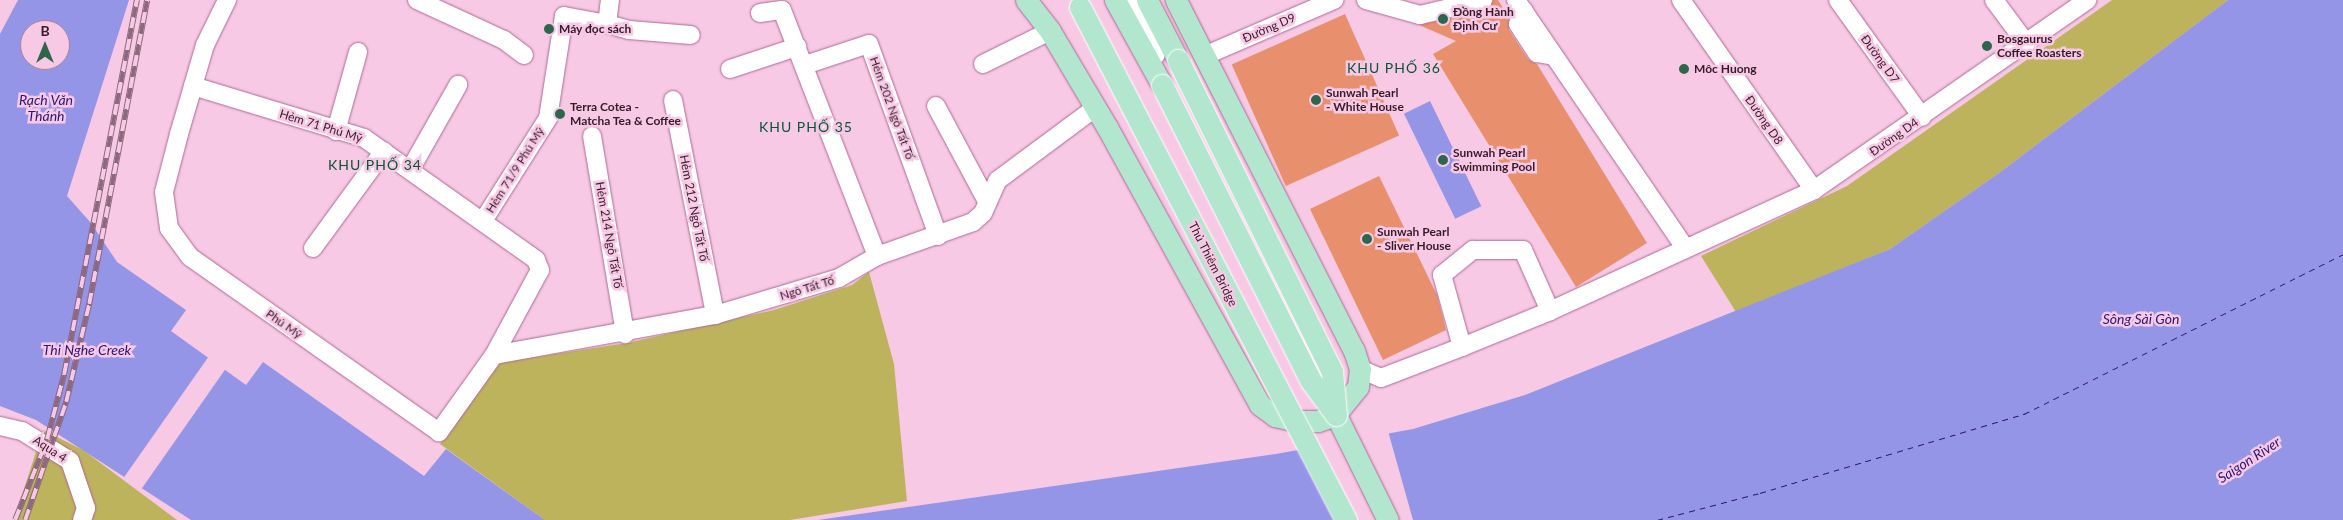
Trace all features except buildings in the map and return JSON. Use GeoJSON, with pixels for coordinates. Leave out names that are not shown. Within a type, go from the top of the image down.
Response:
{"type":"FeatureCollection","features":[{"type":"Feature","properties":{"kind":"main road"},"geometry":{"type":"LineString","coordinates":[[1026,0],[1050,31],[1095,108],[1260,405],[1275,416],[1296,421],[1318,421],[1335,415],[1352,398],[1360,369],[1354,351],[1176,0]]}},
{"type":"Feature","properties":{"kind":"main road"},"geometry":{"type":"LineString","coordinates":[[1115,0],[1162,84],[1311,382],[1336,416],[1388,520]]}},
{"type":"Feature","properties":{"kind":"main road"},"geometry":{"type":"LineString","coordinates":[[1147,0],[1332,372],[1336,416]]}},
{"type":"Feature","properties":{"kind":"main road","name":"Thủ Thiêm Bridge"},"geometry":{"type":"LineString","coordinates":[[1076,2],[1346,520]]}},
{"type":"Feature","properties":{"kind":"street","name":"Phú Mỹ"},"geometry":{"type":"LineString","coordinates":[[226,0],[205,45],[164,192],[169,228],[190,257],[439,432],[494,355],[540,270],[536,260]]}},
{"type":"Feature","properties":{"kind":"street"},"geometry":{"type":"LineString","coordinates":[[417,0],[504,40],[524,55]]}},
{"type":"Feature","properties":{"kind":"street"},"geometry":{"type":"LineString","coordinates":[[610,0],[607,24],[629,30],[691,35]]}},
{"type":"Feature","properties":{"kind":"street"},"geometry":{"type":"LineString","coordinates":[[1129,0],[1161,64],[1162,84]]}},
{"type":"Feature","properties":{"kind":"street","name":"Đường D9"},"geometry":{"type":"LineString","coordinates":[[1204,56],[1334,0]]}},
{"type":"Feature","properties":{"kind":"street"},"geometry":{"type":"LineString","coordinates":[[1366,0],[1420,15],[1483,0]]}},
{"type":"Feature","properties":{"kind":"street","name":"Đường D8"},"geometry":{"type":"LineString","coordinates":[[1681,0],[1814,190]]}},
{"type":"Feature","properties":{"kind":"street","name":"Đường D7"},"geometry":{"type":"LineString","coordinates":[[1838,0],[1922,118]]}},
{"type":"Feature","properties":{"kind":"street"},"geometry":{"type":"LineString","coordinates":[[1994,0],[2026,43]]}},
{"type":"Feature","properties":{"kind":"street","name":"Đường D4"},"geometry":{"type":"LineString","coordinates":[[1360,369],[1381,378],[1462,347],[1550,311],[1814,190],[1922,118],[2087,0]]}},
{"type":"Feature","properties":{"kind":"street"},"geometry":{"type":"LineString","coordinates":[[1520,5],[1686,249]]}},
{"type":"Feature","properties":{"kind":"street"},"geometry":{"type":"LineString","coordinates":[[760,13],[782,10],[805,65],[877,256]]}},
{"type":"Feature","properties":{"kind":"street","name":"Hẻm 71/9 Phú Mỹ"},"geometry":{"type":"LineString","coordinates":[[483,221],[548,118],[564,16],[607,24]]}},
{"type":"Feature","properties":{"kind":"street"},"geometry":{"type":"LineString","coordinates":[[983,64],[1050,31]]}},
{"type":"Feature","properties":{"kind":"street","name":"Hẻm 202 Ngô Tất Tố"},"geometry":{"type":"LineString","coordinates":[[805,65],[869,44],[938,236]]}},
{"type":"Feature","properties":{"kind":"street"},"geometry":{"type":"LineString","coordinates":[[730,69],[797,47]]}},
{"type":"Feature","properties":{"kind":"street"},"geometry":{"type":"LineString","coordinates":[[336,130],[358,52]]}},
{"type":"Feature","properties":{"kind":"street"},"geometry":{"type":"LineString","coordinates":[[410,170],[458,85]]}},
{"type":"Feature","properties":{"kind":"street","name":"Hẻm 71 Phú Mỹ"},"geometry":{"type":"LineString","coordinates":[[193,86],[364,138],[536,260]]}},
{"type":"Feature","properties":{"kind":"street","name":"Hẻm 212 Ngô Tất Tố"},"geometry":{"type":"LineString","coordinates":[[673,100],[715,315]]}},
{"type":"Feature","properties":{"kind":"street"},"geometry":{"type":"LineString","coordinates":[[936,106],[987,201]]}},
{"type":"Feature","properties":{"kind":"street","name":"Ngô Tất Tố"},"geometry":{"type":"LineString","coordinates":[[494,355],[626,334],[715,315],[840,278],[877,256],[938,236],[973,222],[983,213],[998,180],[1095,108]]}},
{"type":"Feature","properties":{"kind":"street","name":"Hẻm 214 Ngô Tất Tố"},"geometry":{"type":"LineString","coordinates":[[592,136],[626,334]]}},
{"type":"Feature","properties":{"kind":"street"},"geometry":{"type":"LineString","coordinates":[[313,248],[384,151]]}},
{"type":"Feature","properties":{"kind":"street"},"geometry":{"type":"LineString","coordinates":[[1462,347],[1442,275],[1473,250],[1523,250],[1550,311]]}},
{"type":"Feature","properties":{"kind":"street","name":"Aqua 4"},"geometry":{"type":"LineString","coordinates":[[0,426],[22,431],[70,462],[86,508],[82,520]]}},
{"type":"Feature","properties":{"kind":"shaded area"},"geometry":{"type":"Polygon","coordinates":[[[2112,0],[2228,0],[1999,173],[1890,249],[1736,312],[1701,256],[1847,186],[2112,0]]]}},
{"type":"Feature","properties":{"kind":"shaded area"},"geometry":{"type":"Polygon","coordinates":[[[869,272],[894,364],[907,501],[790,520],[545,520],[440,444],[497,363],[627,343],[774,310],[852,285],[869,272]]]}},
{"type":"Feature","properties":{"kind":"shaded area"},"geometry":{"type":"Polygon","coordinates":[[[43,430],[83,450],[177,520],[14,520],[43,430]]]}},
{"type":"Feature","properties":{"kind":"water","name":"Thi Nghe Creek"},"geometry":{"type":"Polygon","coordinates":[[[18,0],[129,0],[67,196],[91,223],[117,262],[186,310],[171,331],[246,385],[263,362],[424,476],[446,449],[545,520],[191,520],[36,420],[0,406],[0,34],[18,0]]]}},
{"type":"Feature","properties":{"kind":"water","name":"Sông Sài Gòn"},"geometry":{"type":"Polygon","coordinates":[[[2228,0],[2343,0],[2343,520],[818,520],[1276,454],[1413,429],[1525,395],[1890,249],[1999,173],[2228,0]]]}},
{"type":"Feature","properties":{"kind":"water","name":"Sunwah Pearl Swimming Pool"},"geometry":{"type":"Polygon","coordinates":[[[1430,101],[1481,206],[1455,219],[1404,114],[1430,101]]]}},
{"type":"Feature","properties":{"kind":"pier"},"geometry":{"type":"Polygon","coordinates":[[[209,356],[226,368],[141,490],[124,478],[209,356]]]}},
{"type":"Feature","properties":{"kind":"pier"},"geometry":{"type":"Polygon","coordinates":[[[1388,431],[1413,520],[1338,520],[1300,447],[1388,431]]]}},
{"type":"Feature","properties":{"kind":"ferry route"},"geometry":{"type":"LineString","coordinates":[[1657,520],[1760,493],[2024,414],[2343,254]]}},
{"type":"Feature","properties":{"kind":"railway"},"geometry":{"type":"LineString","coordinates":[[15,520],[47,439],[64,374],[137,0]]}},
{"type":"Feature","properties":{"kind":"railway"},"geometry":{"type":"LineString","coordinates":[[25,520],[66,402],[89,304],[147,0]]}},
{"type":"Feature","properties":{"kind":"place","name":"Đồng Hành Định Cư"},"geometry":{"type":"Point","coordinates":[1443,19]}},
{"type":"Feature","properties":{"kind":"place","name":"Máy đọc sách"},"geometry":{"type":"Point","coordinates":[549,29]}},
{"type":"Feature","properties":{"kind":"place","name":"Bosgaurus Coffee Roasters"},"geometry":{"type":"Point","coordinates":[1987,46]}},
{"type":"Feature","properties":{"kind":"place","name":"Môc Huong"},"geometry":{"type":"Point","coordinates":[1684,69]}},
{"type":"Feature","properties":{"kind":"place","name":"Sunwah Pearl - White House"},"geometry":{"type":"Point","coordinates":[1316,100]}},
{"type":"Feature","properties":{"kind":"place","name":"Terra Cotea - Matcha Tea & Coffee"},"geometry":{"type":"Point","coordinates":[560,114]}},
{"type":"Feature","properties":{"kind":"place","name":"Sunwah Pearl Swimming Pool"},"geometry":{"type":"Point","coordinates":[1443,160]}},
{"type":"Feature","properties":{"kind":"place","name":"Sunwah Pearl - Sliver House"},"geometry":{"type":"Point","coordinates":[1367,239]}},
{"type":"Feature","properties":{"kind":"district","name":"KHU PHỐ 36"},"geometry":{"type":"Point","coordinates":[1394,68]}},
{"type":"Feature","properties":{"kind":"district","name":"KHU PHỐ 35"},"geometry":{"type":"Point","coordinates":[806,127]}},
{"type":"Feature","properties":{"kind":"district","name":"KHU PHỐ 34"},"geometry":{"type":"Point","coordinates":[375,165]}},
{"type":"Feature","properties":{"kind":"water label","name":"Rạch Văn Thánh"},"geometry":{"type":"Point","coordinates":[46,108]}},
{"type":"Feature","properties":{"kind":"water label","name":"Saigon River"},"geometry":{"type":"Point","coordinates":[2249,460]}}]}
